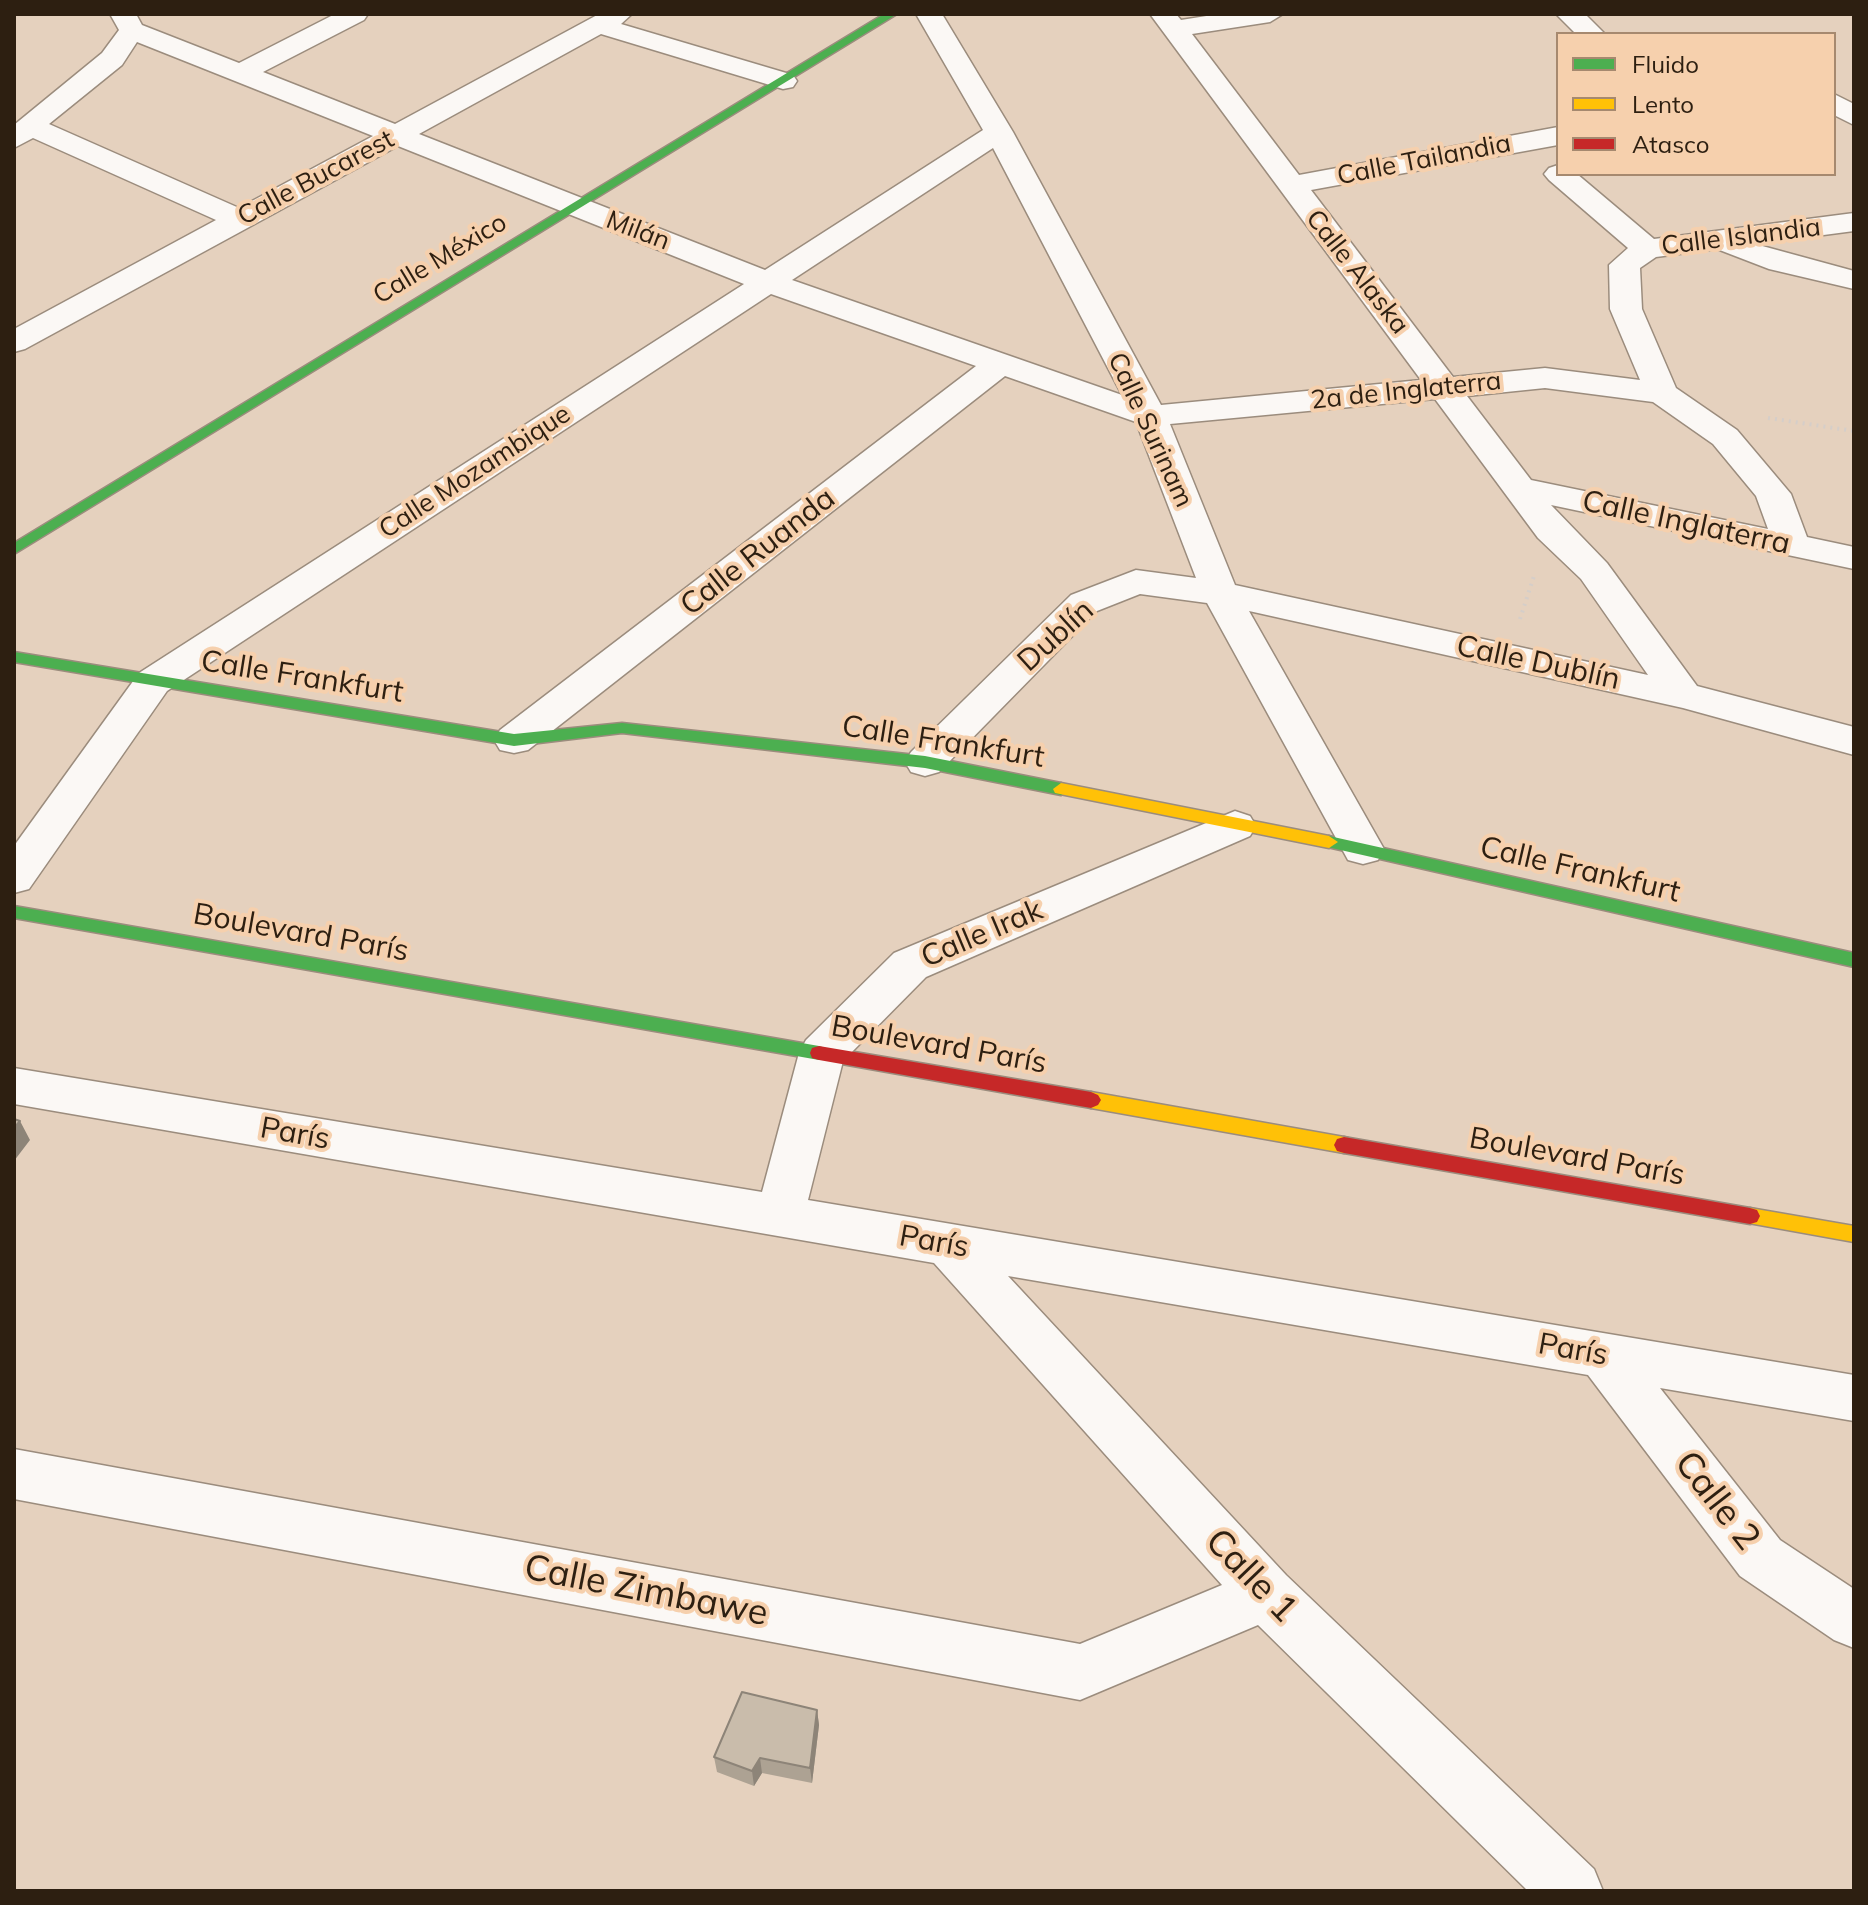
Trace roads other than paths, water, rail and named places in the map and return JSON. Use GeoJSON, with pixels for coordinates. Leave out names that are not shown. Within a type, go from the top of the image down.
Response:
{"type":"FeatureCollection","features":[{"type":"Feature","properties":{"kind":"street"},"geometry":{"type":"LineString","coordinates":[[240,73],[355,14]]}},
{"type":"Feature","properties":{"kind":"street","name":"Calle México"},"geometry":{"type":"LineString","coordinates":[[14,549],[892,14]]}},
{"type":"Feature","properties":{"kind":"street","name":"Calle Surinam"},"geometry":{"type":"LineString","coordinates":[[929,14],[999,132],[1150,416],[1220,593],[1363,849]]}},
{"type":"Feature","properties":{"kind":"street"},"geometry":{"type":"LineString","coordinates":[[1169,21],[1270,14]]}},
{"type":"Feature","properties":{"kind":"street"},"geometry":{"type":"LineString","coordinates":[[1569,14],[1590,32]]}},
{"type":"Feature","properties":{"kind":"street"},"geometry":{"type":"LineString","coordinates":[[608,20],[783,81]]}},
{"type":"Feature","properties":{"kind":"street","name":"Calle Bucarest"},"geometry":{"type":"LineString","coordinates":[[14,342],[608,20]]}},
{"type":"Feature","properties":{"kind":"street","name":"Calle Alaska"},"geometry":{"type":"LineString","coordinates":[[1169,21],[1551,530],[1594,571],[1683,695]]}},
{"type":"Feature","properties":{"kind":"street"},"geometry":{"type":"LineString","coordinates":[[128,22],[112,59],[22,132],[239,219]]}},
{"type":"Feature","properties":{"kind":"street","name":"Milán"},"geometry":{"type":"LineString","coordinates":[[128,22],[240,73],[767,282],[1150,416]]}},
{"type":"Feature","properties":{"kind":"street"},"geometry":{"type":"LineString","coordinates":[[1836,102],[1854,117]]}},
{"type":"Feature","properties":{"kind":"street","name":"Calle Mozambique"},"geometry":{"type":"LineString","coordinates":[[14,878],[153,682],[999,132]]}},
{"type":"Feature","properties":{"kind":"street","name":"Calle Tailandia"},"geometry":{"type":"LineString","coordinates":[[1291,185],[1556,136]]}},
{"type":"Feature","properties":{"kind":"street","name":"Calle Islandia"},"geometry":{"type":"LineString","coordinates":[[1521,142],[1556,172]]}},
{"type":"Feature","properties":{"kind":"street","name":"Calle Islandia"},"geometry":{"type":"LineString","coordinates":[[1560,176],[1647,249],[1720,242],[1854,222]]}},
{"type":"Feature","properties":{"kind":"street"},"geometry":{"type":"LineString","coordinates":[[1720,242],[1780,262],[1854,280]]}},
{"type":"Feature","properties":{"kind":"street"},"geometry":{"type":"LineString","coordinates":[[1647,249],[1624,265],[1626,309],[1662,393],[1725,437],[1773,494],[1792,545]]}},
{"type":"Feature","properties":{"kind":"street","name":"Calle Ruanda"},"geometry":{"type":"LineString","coordinates":[[514,740],[1001,363]]}},
{"type":"Feature","properties":{"kind":"street","name":"2a de Inglaterra"},"geometry":{"type":"LineString","coordinates":[[1150,416],[1545,378],[1662,393]]}},
{"type":"Feature","properties":{"kind":"street","name":"Calle Inglaterra"},"geometry":{"type":"LineString","coordinates":[[1519,488],[1854,558]]}},
{"type":"Feature","properties":{"kind":"street","name":"Dublín"},"geometry":{"type":"LineString","coordinates":[[925,762],[1084,603],[1136,582],[1220,593]]}},
{"type":"Feature","properties":{"kind":"street","name":"Calle Dublín"},"geometry":{"type":"LineString","coordinates":[[1220,593],[1683,695],[1854,741]]}},
{"type":"Feature","properties":{"kind":"street","name":"Calle Frankfurt"},"geometry":{"type":"LineString","coordinates":[[14,657],[514,740],[622,728],[925,762],[1363,849],[1854,960]]}},
{"type":"Feature","properties":{"kind":"street","name":"Calle Irak"},"geometry":{"type":"LineString","coordinates":[[822,1053],[910,965],[1235,826]]}},
{"type":"Feature","properties":{"kind":"street","name":"Boulevard París"},"geometry":{"type":"LineString","coordinates":[[14,912],[1854,1234]]}},
{"type":"Feature","properties":{"kind":"street"},"geometry":{"type":"LineString","coordinates":[[780,1216],[822,1053]]}},
{"type":"Feature","properties":{"kind":"street","name":"París"},"geometry":{"type":"LineString","coordinates":[[14,1086],[1854,1398]]}},
{"type":"Feature","properties":{"kind":"street","name":"Calle 1"},"geometry":{"type":"LineString","coordinates":[[948,1244],[1266,1594],[1572,1891]]}},
{"type":"Feature","properties":{"kind":"street","name":"Calle 2"},"geometry":{"type":"LineString","coordinates":[[1604,1356],[1760,1558],[1854,1621]]}},
{"type":"Feature","properties":{"kind":"street","name":"Calle Zimbawe"},"geometry":{"type":"LineString","coordinates":[[14,1474],[1080,1672],[1266,1594]]}}]}
